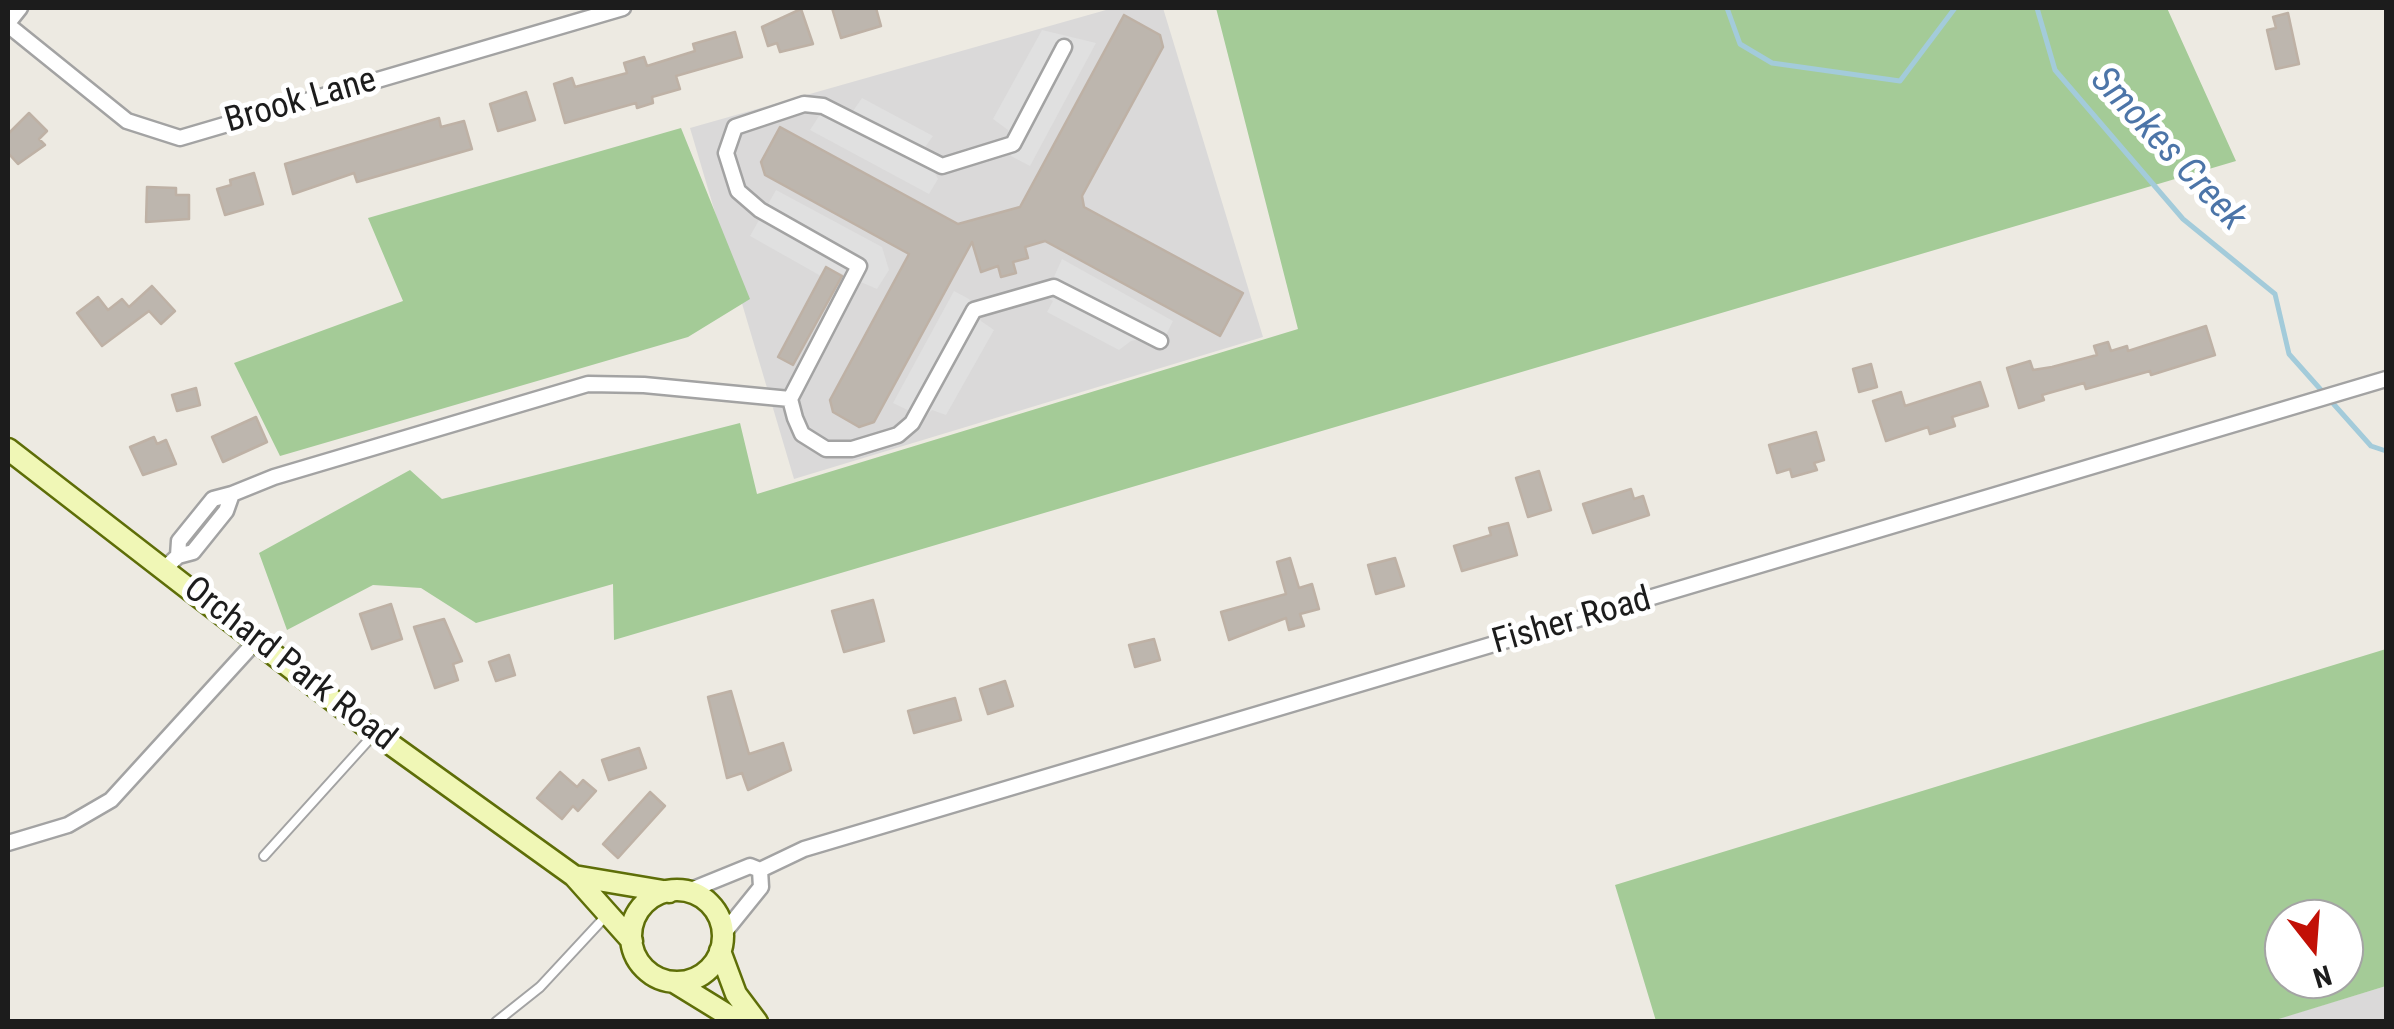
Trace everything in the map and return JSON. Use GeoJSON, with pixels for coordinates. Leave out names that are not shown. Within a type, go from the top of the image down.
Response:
{"type":"FeatureCollection","features":[{"type":"Feature","properties":{"kind":"main road","name":"Orchard Park Road"},"geometry":{"type":"LineString","coordinates":[[8,449],[171,562],[256,641],[375,733],[574,876],[632,941]]}},
{"type":"Feature","properties":{"kind":"main road","name":"Orchard Park Road"},"geometry":{"type":"LineString","coordinates":[[574,876],[677,892]]}},
{"type":"Feature","properties":{"kind":"main road"},"geometry":{"type":"LineString","coordinates":[[739,1022],[644,968],[632,941],[638,912],[648,901],[677,892],[705,900],[715,910],[736,994],[757,1022]]}},
{"type":"Feature","properties":{"kind":"main road"},"geometry":{"type":"LineString","coordinates":[[674,982],[700,976],[721,943]]}},
{"type":"Feature","properties":{"kind":"street"},"geometry":{"type":"LineString","coordinates":[[8,24],[20,8]]}},
{"type":"Feature","properties":{"kind":"street","name":"Brook Lane"},"geometry":{"type":"LineString","coordinates":[[8,24],[127,121],[180,138],[622,8]]}},
{"type":"Feature","properties":{"kind":"street"},"geometry":{"type":"LineString","coordinates":[[1064,47],[1013,144],[942,166],[823,106],[804,104],[735,127],[726,154],[738,191],[760,210],[860,266],[790,399],[802,434],[826,450],[852,449],[898,435],[912,423],[974,310],[1054,287],[1160,342]]}},
{"type":"Feature","properties":{"kind":"street","name":"Fisher Road"},"geometry":{"type":"LineString","coordinates":[[677,892],[750,866],[760,870],[804,848],[2386,379]]}},
{"type":"Feature","properties":{"kind":"street"},"geometry":{"type":"LineString","coordinates":[[171,562],[193,552],[226,511],[232,494],[274,476],[588,384],[644,385],[790,399]]}},
{"type":"Feature","properties":{"kind":"street"},"geometry":{"type":"LineString","coordinates":[[8,843],[68,824],[111,800],[256,641]]}},
{"type":"Feature","properties":{"kind":"street"},"geometry":{"type":"LineString","coordinates":[[721,943],[761,888],[760,870]]}},
{"type":"Feature","properties":{"kind":"lane"},"geometry":{"type":"LineString","coordinates":[[264,856],[375,733]]}},
{"type":"Feature","properties":{"kind":"lane"},"geometry":{"type":"LineString","coordinates":[[496,1022],[540,987],[608,914]]}},
{"type":"Feature","properties":{"kind":"shaded area"},"geometry":{"type":"Polygon","coordinates":[[[1113,8],[1163,8],[1263,337],[794,479],[690,128],[1113,8]]]}},
{"type":"Feature","properties":{"kind":"shaded area"},"geometry":{"type":"Polygon","coordinates":[[[1042,30],[1096,43],[1030,166],[1011,156],[1008,130],[993,119],[1042,30]]]}},
{"type":"Feature","properties":{"kind":"shaded area"},"geometry":{"type":"Polygon","coordinates":[[[862,98],[933,136],[923,150],[938,179],[929,194],[810,130],[819,116],[853,111],[862,98]]]}},
{"type":"Feature","properties":{"kind":"shaded area"},"geometry":{"type":"Polygon","coordinates":[[[776,190],[882,247],[889,270],[877,289],[826,267],[821,276],[750,236],[776,190]]]}},
{"type":"Feature","properties":{"kind":"shaded area"},"geometry":{"type":"Polygon","coordinates":[[[1062,259],[1173,321],[1167,333],[1131,341],[1119,350],[1047,312],[1053,301],[1045,297],[1062,259]]]}},
{"type":"Feature","properties":{"kind":"shaded area"},"geometry":{"type":"Polygon","coordinates":[[[954,291],[969,299],[981,321],[994,330],[946,415],[932,410],[924,418],[893,403],[954,291]]]}},
{"type":"Feature","properties":{"kind":"shaded area"},"geometry":{"type":"Polygon","coordinates":[[[2386,986],[2386,1021],[2270,1021],[2343,999],[2364,999],[2364,993],[2386,986]]]}},
{"type":"Feature","properties":{"kind":"green space"},"geometry":{"type":"Polygon","coordinates":[[[1216,8],[2167,8],[2236,161],[614,640],[613,584],[476,623],[421,588],[373,585],[287,630],[259,553],[410,470],[442,499],[740,423],[757,494],[1298,329],[1216,8]]]}},
{"type":"Feature","properties":{"kind":"green space"},"geometry":{"type":"Polygon","coordinates":[[[681,128],[750,299],[688,337],[280,456],[234,363],[403,301],[368,218],[681,128]]]}},
{"type":"Feature","properties":{"kind":"green space"},"geometry":{"type":"Polygon","coordinates":[[[2386,649],[2386,986],[2364,993],[2364,899],[2264,899],[2264,999],[2344,999],[2269,1022],[1656,1021],[1615,885],[2386,649]]]}},
{"type":"Feature","properties":{"kind":"building"},"geometry":{"type":"Polygon","coordinates":[[[832,8],[876,8],[881,26],[841,38],[832,8]]]}},
{"type":"Feature","properties":{"kind":"building"},"geometry":{"type":"Polygon","coordinates":[[[801,9],[813,44],[780,52],[777,43],[768,46],[762,27],[801,9]]]}},
{"type":"Feature","properties":{"kind":"building"},"geometry":{"type":"Polygon","coordinates":[[[2288,13],[2299,64],[2276,69],[2267,30],[2276,28],[2273,17],[2288,13]]]}},
{"type":"Feature","properties":{"kind":"building"},"geometry":{"type":"Polygon","coordinates":[[[1124,15],[1160,35],[1163,47],[1082,196],[1084,207],[1243,293],[1220,336],[1045,241],[1025,247],[1028,258],[1013,262],[1016,273],[1001,277],[998,266],[981,272],[972,242],[874,422],[859,427],[833,412],[830,400],[909,254],[765,175],[761,162],[780,127],[958,224],[1020,207],[1124,15]]]}},
{"type":"Feature","properties":{"kind":"building"},"geometry":{"type":"Polygon","coordinates":[[[735,32],[742,57],[676,76],[680,89],[652,97],[653,103],[637,108],[636,103],[565,123],[554,84],[572,78],[575,87],[627,73],[624,63],[644,57],[647,66],[695,51],[693,44],[735,32]]]}},
{"type":"Feature","properties":{"kind":"building"},"geometry":{"type":"Polygon","coordinates":[[[526,92],[535,120],[498,131],[490,104],[526,92]]]}},
{"type":"Feature","properties":{"kind":"building"},"geometry":{"type":"Polygon","coordinates":[[[29,113],[47,131],[39,139],[45,145],[18,164],[8,153],[8,134],[29,113]]]}},
{"type":"Feature","properties":{"kind":"building"},"geometry":{"type":"Polygon","coordinates":[[[439,118],[441,127],[464,121],[472,149],[357,182],[354,173],[293,194],[285,164],[439,118]]]}},
{"type":"Feature","properties":{"kind":"building"},"geometry":{"type":"Polygon","coordinates":[[[254,173],[263,204],[225,215],[217,189],[231,185],[230,180],[254,173]]]}},
{"type":"Feature","properties":{"kind":"building"},"geometry":{"type":"Polygon","coordinates":[[[147,187],[176,188],[176,195],[189,195],[189,219],[146,222],[147,187]]]}},
{"type":"Feature","properties":{"kind":"building"},"geometry":{"type":"Polygon","coordinates":[[[826,267],[842,276],[793,365],[778,357],[826,267]]]}},
{"type":"Feature","properties":{"kind":"building"},"geometry":{"type":"Polygon","coordinates":[[[152,286],[175,311],[161,324],[149,311],[102,346],[77,313],[98,297],[108,310],[122,299],[129,307],[152,286]]]}},
{"type":"Feature","properties":{"kind":"building"},"geometry":{"type":"Polygon","coordinates":[[[2206,326],[2215,355],[2151,375],[2150,371],[2086,389],[2084,383],[2042,395],[2044,400],[2019,408],[2007,368],[2030,361],[2033,370],[2052,367],[2097,355],[2094,346],[2108,342],[2111,351],[2127,346],[2128,351],[2206,326]]]}},
{"type":"Feature","properties":{"kind":"building"},"geometry":{"type":"Polygon","coordinates":[[[1871,364],[1877,387],[1859,392],[1853,369],[1871,364]]]}},
{"type":"Feature","properties":{"kind":"building"},"geometry":{"type":"Polygon","coordinates":[[[1980,382],[1988,406],[1952,417],[1955,426],[1930,434],[1928,427],[1886,441],[1873,401],[1901,392],[1905,406],[1980,382]]]}},
{"type":"Feature","properties":{"kind":"building"},"geometry":{"type":"Polygon","coordinates":[[[196,388],[200,405],[177,411],[172,395],[196,388]]]}},
{"type":"Feature","properties":{"kind":"building"},"geometry":{"type":"Polygon","coordinates":[[[256,417],[267,442],[223,462],[212,437],[256,417]]]}},
{"type":"Feature","properties":{"kind":"building"},"geometry":{"type":"Polygon","coordinates":[[[1816,432],[1824,460],[1814,463],[1817,470],[1792,477],[1790,469],[1777,473],[1769,445],[1816,432]]]}},
{"type":"Feature","properties":{"kind":"building"},"geometry":{"type":"Polygon","coordinates":[[[154,437],[157,444],[166,440],[176,464],[143,475],[130,447],[154,437]]]}},
{"type":"Feature","properties":{"kind":"building"},"geometry":{"type":"Polygon","coordinates":[[[1539,471],[1551,510],[1528,517],[1516,478],[1539,471]]]}},
{"type":"Feature","properties":{"kind":"building"},"geometry":{"type":"Polygon","coordinates":[[[1631,489],[1634,499],[1643,496],[1649,515],[1593,533],[1583,504],[1631,489]]]}},
{"type":"Feature","properties":{"kind":"building"},"geometry":{"type":"Polygon","coordinates":[[[1508,523],[1517,555],[1462,571],[1454,546],[1491,535],[1489,528],[1508,523]]]}},
{"type":"Feature","properties":{"kind":"building"},"geometry":{"type":"Polygon","coordinates":[[[1290,558],[1299,588],[1312,584],[1319,609],[1300,614],[1304,626],[1289,630],[1286,618],[1229,640],[1221,612],[1286,594],[1277,562],[1290,558]]]}},
{"type":"Feature","properties":{"kind":"building"},"geometry":{"type":"Polygon","coordinates":[[[1395,558],[1404,586],[1376,594],[1368,565],[1395,558]]]}},
{"type":"Feature","properties":{"kind":"building"},"geometry":{"type":"Polygon","coordinates":[[[873,600],[884,641],[844,652],[832,611],[873,600]]]}},
{"type":"Feature","properties":{"kind":"building"},"geometry":{"type":"Polygon","coordinates":[[[391,604],[402,639],[372,649],[360,614],[391,604]]]}},
{"type":"Feature","properties":{"kind":"building"},"geometry":{"type":"Polygon","coordinates":[[[444,619],[462,661],[453,664],[458,680],[435,688],[414,627],[444,619]]]}},
{"type":"Feature","properties":{"kind":"building"},"geometry":{"type":"Polygon","coordinates":[[[1154,639],[1160,660],[1135,667],[1129,645],[1154,639]]]}},
{"type":"Feature","properties":{"kind":"building"},"geometry":{"type":"Polygon","coordinates":[[[509,655],[515,675],[496,681],[489,662],[509,655]]]}},
{"type":"Feature","properties":{"kind":"building"},"geometry":{"type":"Polygon","coordinates":[[[1005,681],[1013,706],[988,714],[980,689],[1005,681]]]}},
{"type":"Feature","properties":{"kind":"building"},"geometry":{"type":"Polygon","coordinates":[[[731,691],[749,754],[783,743],[791,770],[748,790],[742,773],[727,778],[708,697],[731,691]]]}},
{"type":"Feature","properties":{"kind":"building"},"geometry":{"type":"Polygon","coordinates":[[[955,698],[961,720],[914,733],[908,711],[955,698]]]}},
{"type":"Feature","properties":{"kind":"building"},"geometry":{"type":"Polygon","coordinates":[[[639,748],[646,768],[609,780],[602,760],[639,748]]]}},
{"type":"Feature","properties":{"kind":"building"},"geometry":{"type":"Polygon","coordinates":[[[560,772],[577,787],[583,780],[596,791],[578,811],[573,806],[562,819],[537,798],[560,772]]]}},
{"type":"Feature","properties":{"kind":"building"},"geometry":{"type":"Polygon","coordinates":[[[650,792],[665,806],[618,858],[603,844],[650,792]]]}},
{"type":"Feature","properties":{"kind":"waterway","name":"Smokes Creek"},"geometry":{"type":"LineString","coordinates":[[1727,8],[1740,44],[1772,63],[1900,81],[1955,8]]}},
{"type":"Feature","properties":{"kind":"waterway","name":"Smokes Creek"},"geometry":{"type":"LineString","coordinates":[[2037,8],[2055,70],[2183,219],[2275,294],[2289,354],[2371,446],[2386,451]]}}]}
